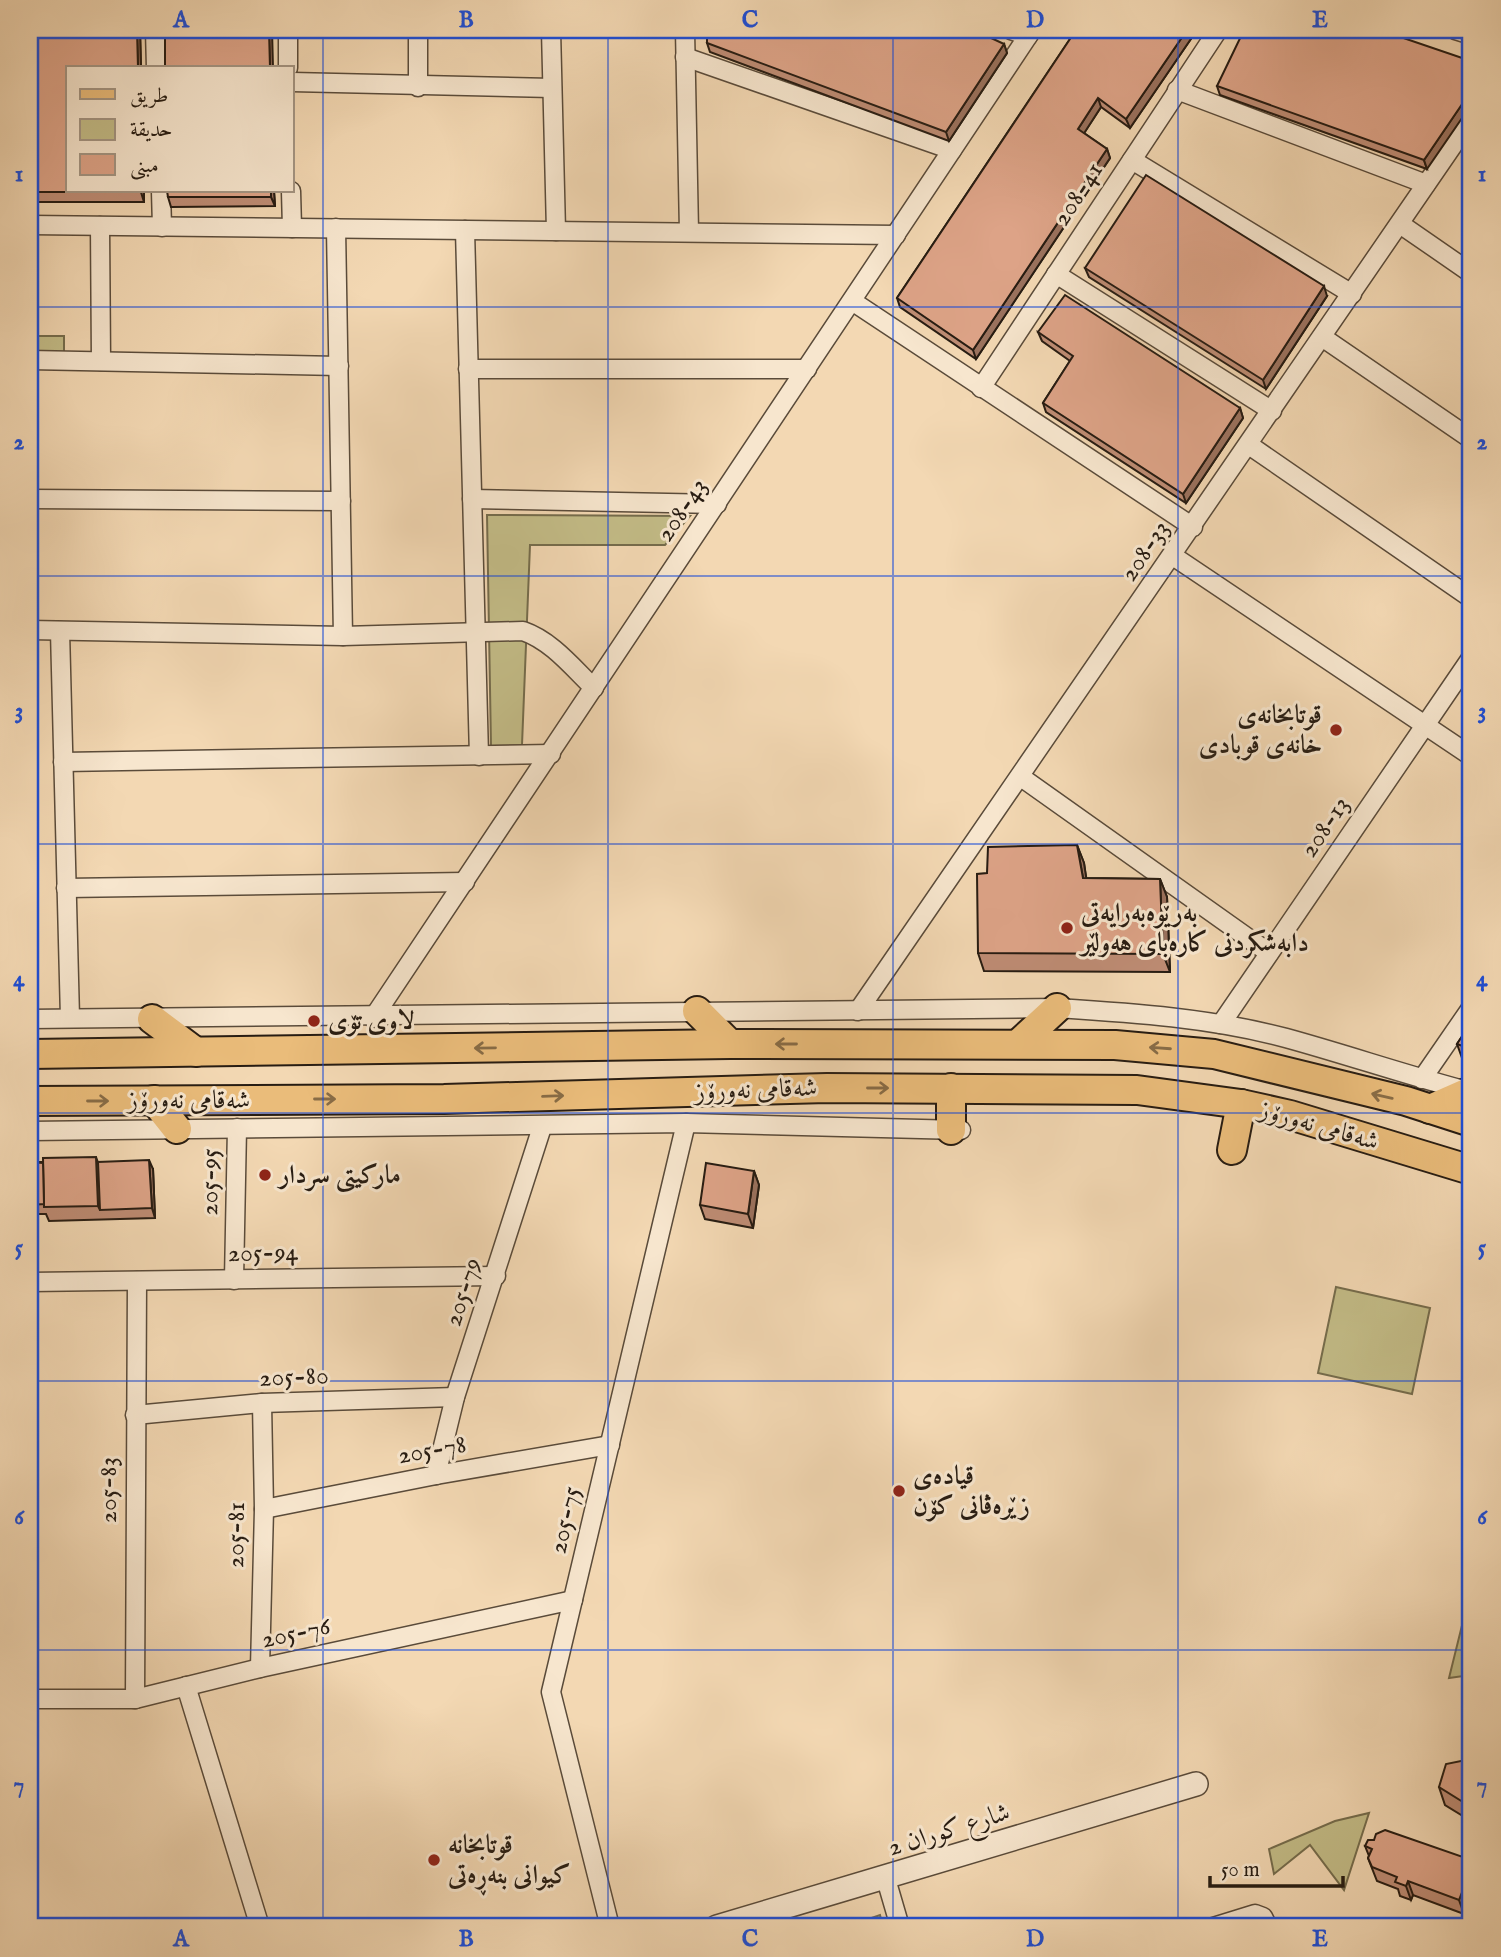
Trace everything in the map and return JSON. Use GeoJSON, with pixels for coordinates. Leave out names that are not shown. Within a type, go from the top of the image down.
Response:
{"type":"FeatureCollection","features":[{"type":"Feature","properties":{"kind":"main road"},"geometry":{"type":"LineString","coordinates":[[1018,1044],[1057,1008]]}},
{"type":"Feature","properties":{"kind":"main road"},"geometry":{"type":"LineString","coordinates":[[697,1011],[730,1044]]}},
{"type":"Feature","properties":{"kind":"main road"},"geometry":{"type":"LineString","coordinates":[[152,1019],[196,1052]]}},
{"type":"Feature","properties":{"kind":"main road","name":"شەقامی نەورۆز"},"geometry":{"type":"LineString","coordinates":[[30,1054],[730,1044],[1115,1045],[1214,1054],[1471,1122]]}},
{"type":"Feature","properties":{"kind":"main road"},"geometry":{"type":"LineString","coordinates":[[826,1044],[827,1088]]}},
{"type":"Feature","properties":{"kind":"main road","name":"شەقامی نەورۆز"},"geometry":{"type":"LineString","coordinates":[[30,1101],[444,1099],[827,1088],[1137,1090],[1241,1104],[1290,1115],[1471,1170]]}},
{"type":"Feature","properties":{"kind":"main road"},"geometry":{"type":"LineString","coordinates":[[951,1088],[956,1130]]}},
{"type":"Feature","properties":{"kind":"main road"},"geometry":{"type":"LineString","coordinates":[[1430,1109],[1471,1091]]}},
{"type":"Feature","properties":{"kind":"main road"},"geometry":{"type":"LineString","coordinates":[[155,1100],[177,1129]]}},
{"type":"Feature","properties":{"kind":"main road"},"geometry":{"type":"LineString","coordinates":[[1232,1150],[1241,1104]]}},
{"type":"Feature","properties":{"kind":"street"},"geometry":{"type":"LineString","coordinates":[[155,30],[156,66]]}},
{"type":"Feature","properties":{"kind":"street"},"geometry":{"type":"LineString","coordinates":[[288,30],[288,66]]}},
{"type":"Feature","properties":{"kind":"street"},"geometry":{"type":"LineString","coordinates":[[418,30],[418,87]]}},
{"type":"Feature","properties":{"kind":"street"},"geometry":{"type":"LineString","coordinates":[[551,30],[556,231]]}},
{"type":"Feature","properties":{"kind":"street"},"geometry":{"type":"LineString","coordinates":[[685,30],[689,232]]}},
{"type":"Feature","properties":{"kind":"street"},"geometry":{"type":"LineString","coordinates":[[1011,30],[1030,33]]}},
{"type":"Feature","properties":{"kind":"street","name":"208-41"},"geometry":{"type":"LineString","coordinates":[[981,388],[1217,30]]}},
{"type":"Feature","properties":{"kind":"street"},"geometry":{"type":"LineString","coordinates":[[1455,30],[1471,35]]}},
{"type":"Feature","properties":{"kind":"street","name":"208-43"},"geometry":{"type":"LineString","coordinates":[[373,1018],[1030,33]]}},
{"type":"Feature","properties":{"kind":"street"},"geometry":{"type":"LineString","coordinates":[[685,57],[952,150]]}},
{"type":"Feature","properties":{"kind":"street"},"geometry":{"type":"LineString","coordinates":[[294,82],[552,89]]}},
{"type":"Feature","properties":{"kind":"street"},"geometry":{"type":"LineString","coordinates":[[1177,90],[1426,184]]}},
{"type":"Feature","properties":{"kind":"street","name":"208-33"},"geometry":{"type":"LineString","coordinates":[[858,1012],[1471,119]]}},
{"type":"Feature","properties":{"kind":"street"},"geometry":{"type":"LineString","coordinates":[[1132,160],[1352,294]]}},
{"type":"Feature","properties":{"kind":"street"},"geometry":{"type":"LineString","coordinates":[[161,192],[162,227]]}},
{"type":"Feature","properties":{"kind":"street"},"geometry":{"type":"LineString","coordinates":[[291,192],[292,228]]}},
{"type":"Feature","properties":{"kind":"street"},"geometry":{"type":"LineString","coordinates":[[1400,224],[1471,273]]}},
{"type":"Feature","properties":{"kind":"street"},"geometry":{"type":"LineString","coordinates":[[30,225],[896,235]]}},
{"type":"Feature","properties":{"kind":"street"},"geometry":{"type":"LineString","coordinates":[[100,226],[101,361]]}},
{"type":"Feature","properties":{"kind":"street"},"geometry":{"type":"LineString","coordinates":[[336,228],[343,636]]}},
{"type":"Feature","properties":{"kind":"street"},"geometry":{"type":"LineString","coordinates":[[464,230],[479,756]]}},
{"type":"Feature","properties":{"kind":"street"},"geometry":{"type":"LineString","coordinates":[[1056,274],[1272,411]]}},
{"type":"Feature","properties":{"kind":"street"},"geometry":{"type":"LineString","coordinates":[[852,301],[1193,527]]}},
{"type":"Feature","properties":{"kind":"street"},"geometry":{"type":"LineString","coordinates":[[1322,337],[1471,439]]}},
{"type":"Feature","properties":{"kind":"street"},"geometry":{"type":"LineString","coordinates":[[30,360],[339,366]]}},
{"type":"Feature","properties":{"kind":"street"},"geometry":{"type":"LineString","coordinates":[[468,369],[807,369]]}},
{"type":"Feature","properties":{"kind":"street"},"geometry":{"type":"LineString","coordinates":[[1249,445],[1471,598]]}},
{"type":"Feature","properties":{"kind":"street"},"geometry":{"type":"LineString","coordinates":[[30,499],[341,501]]}},
{"type":"Feature","properties":{"kind":"street"},"geometry":{"type":"LineString","coordinates":[[472,499],[717,504]]}},
{"type":"Feature","properties":{"kind":"street"},"geometry":{"type":"LineString","coordinates":[[1173,556],[1471,756]]}},
{"type":"Feature","properties":{"kind":"street"},"geometry":{"type":"LineString","coordinates":[[30,630],[343,636],[523,631],[537,636],[594,688]]}},
{"type":"Feature","properties":{"kind":"street"},"geometry":{"type":"LineString","coordinates":[[60,631],[70,1018]]}},
{"type":"Feature","properties":{"kind":"street","name":"208-13"},"geometry":{"type":"LineString","coordinates":[[1221,1024],[1471,658]]}},
{"type":"Feature","properties":{"kind":"street"},"geometry":{"type":"LineString","coordinates":[[63,762],[551,754]]}},
{"type":"Feature","properties":{"kind":"street"},"geometry":{"type":"LineString","coordinates":[[1021,777],[1269,953]]}},
{"type":"Feature","properties":{"kind":"street"},"geometry":{"type":"LineString","coordinates":[[66,888],[465,882]]}},
{"type":"Feature","properties":{"kind":"street"},"geometry":{"type":"LineString","coordinates":[[30,1019],[373,1018],[697,1011],[858,1012],[1057,1008],[1162,1014],[1221,1024],[1284,1037],[1471,1091]]}},
{"type":"Feature","properties":{"kind":"street"},"geometry":{"type":"LineString","coordinates":[[1422,1079],[1471,1008]]}},
{"type":"Feature","properties":{"kind":"street"},"geometry":{"type":"LineString","coordinates":[[30,1131],[542,1127],[685,1123],[956,1130]]}},
{"type":"Feature","properties":{"kind":"street","name":"205-75"},"geometry":{"type":"LineString","coordinates":[[610,1927],[551,1692],[685,1123]]}},
{"type":"Feature","properties":{"kind":"street","name":"205-79"},"geometry":{"type":"LineString","coordinates":[[436,1475],[455,1397],[542,1127]]}},
{"type":"Feature","properties":{"kind":"street","name":"205-95"},"geometry":{"type":"LineString","coordinates":[[234,1280],[237,1128]]}},
{"type":"Feature","properties":{"kind":"street","name":"205-94"},"geometry":{"type":"LineString","coordinates":[[30,1282],[496,1276]]}},
{"type":"Feature","properties":{"kind":"street","name":"205-83"},"geometry":{"type":"LineString","coordinates":[[135,1699],[137,1280]]}},
{"type":"Feature","properties":{"kind":"street","name":"205-80"},"geometry":{"type":"LineString","coordinates":[[135,1415],[262,1404],[455,1397]]}},
{"type":"Feature","properties":{"kind":"street","name":"205-81"},"geometry":{"type":"LineString","coordinates":[[260,1668],[264,1510],[262,1404]]}},
{"type":"Feature","properties":{"kind":"street","name":"205-78"},"geometry":{"type":"LineString","coordinates":[[264,1510],[436,1475],[610,1446]]}},
{"type":"Feature","properties":{"kind":"street","name":"205-76"},"geometry":{"type":"LineString","coordinates":[[30,1699],[135,1699],[260,1668],[573,1600]]}},
{"type":"Feature","properties":{"kind":"street"},"geometry":{"type":"LineString","coordinates":[[186,1686],[260,1927]]}},
{"type":"Feature","properties":{"kind":"street","name":"شارع كوران 2"},"geometry":{"type":"LineString","coordinates":[[717,1927],[740,1924],[1196,1784]]}},
{"type":"Feature","properties":{"kind":"street"},"geometry":{"type":"LineString","coordinates":[[886,1879],[900,1927]]}},
{"type":"Feature","properties":{"kind":"street"},"geometry":{"type":"LineString","coordinates":[[1213,1927],[1255,1914],[1263,1917],[1268,1926]]}},
{"type":"Feature","properties":{"kind":"green space"},"geometry":{"type":"Polygon","coordinates":[[[30,336],[64,336],[64,355],[30,354],[30,336]]]}},
{"type":"Feature","properties":{"kind":"green space"},"geometry":{"type":"Polygon","coordinates":[[[487,515],[690,516],[665,545],[530,545],[522,745],[491,746],[487,515]]]}},
{"type":"Feature","properties":{"kind":"green space"},"geometry":{"type":"Polygon","coordinates":[[[1336,1287],[1430,1308],[1412,1394],[1318,1373],[1336,1287]]]}},
{"type":"Feature","properties":{"kind":"green space"},"geometry":{"type":"Polygon","coordinates":[[[1471,1589],[1471,1675],[1449,1678],[1471,1589]]]}},
{"type":"Feature","properties":{"kind":"green space"},"geometry":{"type":"Polygon","coordinates":[[[1369,1813],[1344,1890],[1310,1845],[1274,1874],[1269,1849],[1335,1821],[1369,1813]]]}},
{"type":"Feature","properties":{"kind":"green space"},"geometry":{"type":"Polygon","coordinates":[[[880,1915],[883,1927],[845,1927],[880,1915]]]}},
{"type":"Feature","properties":{"kind":"building"},"geometry":{"type":"Polygon","coordinates":[[[31,30],[137,30],[138,66],[66,66],[66,192],[35,192],[31,30]]]}},
{"type":"Feature","properties":{"kind":"building"},"geometry":{"type":"Polygon","coordinates":[[[165,30],[269,30],[270,66],[165,66],[165,30]]]}},
{"type":"Feature","properties":{"kind":"building"},"geometry":{"type":"Polygon","coordinates":[[[707,30],[974,30],[1004,44],[946,132],[707,43],[707,30]]]}},
{"type":"Feature","properties":{"kind":"building"},"geometry":{"type":"Polygon","coordinates":[[[1076,30],[1187,30],[1126,119],[1098,98],[1078,129],[1107,149],[973,350],[897,298],[1076,30]]]}},
{"type":"Feature","properties":{"kind":"building"},"geometry":{"type":"Polygon","coordinates":[[[1244,30],[1380,30],[1471,61],[1471,91],[1424,160],[1217,86],[1244,30]]]}},
{"type":"Feature","properties":{"kind":"building"},"geometry":{"type":"Polygon","coordinates":[[[1146,175],[1324,286],[1263,380],[1085,268],[1146,175]]]}},
{"type":"Feature","properties":{"kind":"building"},"geometry":{"type":"Polygon","coordinates":[[[167,192],[271,192],[271,197],[168,197],[167,192]]]}},
{"type":"Feature","properties":{"kind":"building"},"geometry":{"type":"Polygon","coordinates":[[[1065,295],[1240,408],[1183,494],[1043,403],[1073,356],[1038,332],[1065,295]]]}},
{"type":"Feature","properties":{"kind":"building"},"geometry":{"type":"Polygon","coordinates":[[[1077,845],[1083,878],[1160,879],[1163,954],[978,953],[977,874],[987,873],[988,847],[1077,845]]]}},
{"type":"Feature","properties":{"kind":"building"},"geometry":{"type":"Polygon","coordinates":[[[1471,1023],[1471,1049],[1457,1044],[1471,1023]]]}},
{"type":"Feature","properties":{"kind":"building"},"geometry":{"type":"Polygon","coordinates":[[[96,1157],[98,1206],[44,1207],[43,1158],[96,1157]]]}},
{"type":"Feature","properties":{"kind":"building"},"geometry":{"type":"Polygon","coordinates":[[[149,1160],[152,1208],[100,1210],[98,1162],[149,1160]]]}},
{"type":"Feature","properties":{"kind":"building"},"geometry":{"type":"Polygon","coordinates":[[[30,1162],[43,1163],[44,1204],[30,1205],[30,1162]]]}},
{"type":"Feature","properties":{"kind":"building"},"geometry":{"type":"Polygon","coordinates":[[[706,1163],[754,1171],[748,1214],[700,1205],[706,1163]]]}},
{"type":"Feature","properties":{"kind":"building"},"geometry":{"type":"Polygon","coordinates":[[[1471,1759],[1471,1807],[1439,1787],[1446,1764],[1471,1759]]]}},
{"type":"Feature","properties":{"kind":"building"},"geometry":{"type":"Polygon","coordinates":[[[1385,1830],[1463,1857],[1471,1869],[1459,1900],[1408,1881],[1406,1886],[1395,1882],[1397,1877],[1372,1867],[1368,1858],[1372,1849],[1365,1846],[1368,1840],[1374,1840],[1376,1834],[1385,1830]]]}},
{"type":"Feature","properties":{"kind":"place","name":"قوتابخانەی خانەی قوبادی"},"geometry":{"type":"Point","coordinates":[1336,730]}},
{"type":"Feature","properties":{"kind":"place","name":"بەرێوەبەرایەتی دابەشکردنی کارەبای هەولێر"},"geometry":{"type":"Point","coordinates":[1067,928]}},
{"type":"Feature","properties":{"kind":"place","name":"لاوی تۆی"},"geometry":{"type":"Point","coordinates":[314,1021]}},
{"type":"Feature","properties":{"kind":"place","name":"ماركيتى سردار"},"geometry":{"type":"Point","coordinates":[265,1175]}},
{"type":"Feature","properties":{"kind":"place","name":"قیادەی زێرەڤانی کۆن"},"geometry":{"type":"Point","coordinates":[899,1491]}},
{"type":"Feature","properties":{"kind":"place","name":"قوتابخانە کیوانی بنەڕەتی"},"geometry":{"type":"Point","coordinates":[434,1860]}}]}
